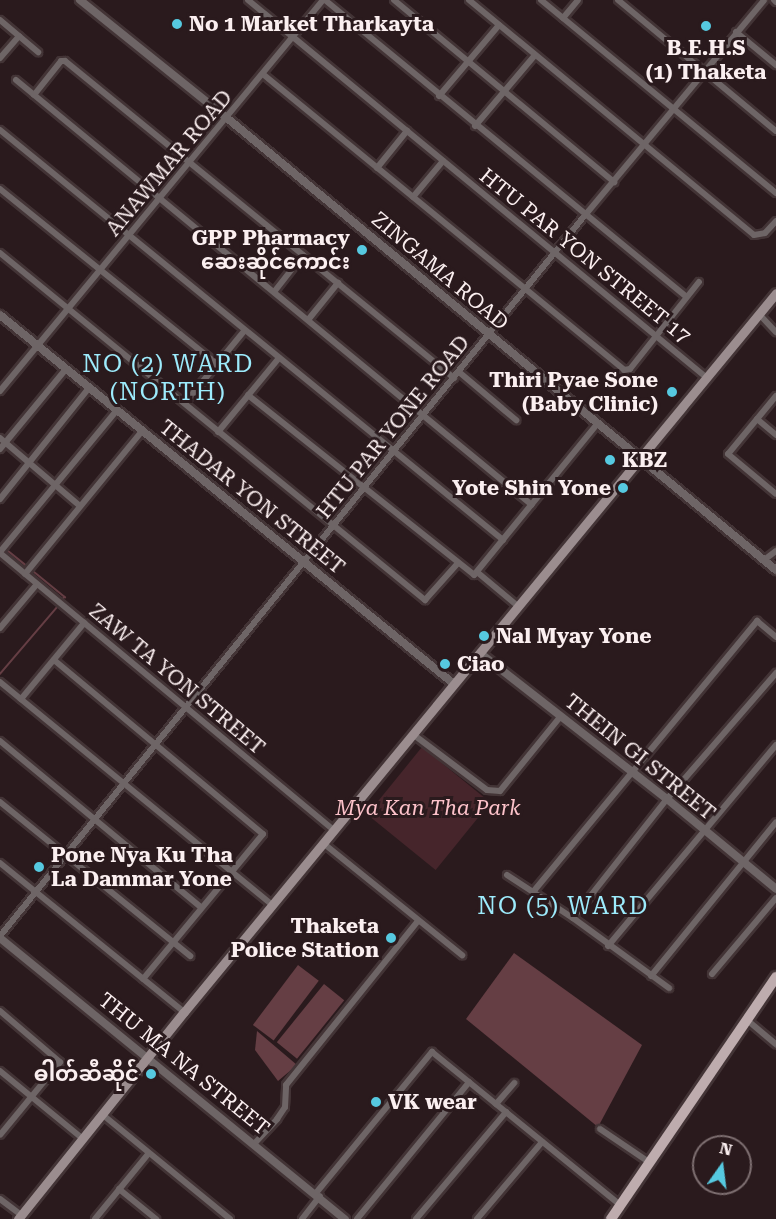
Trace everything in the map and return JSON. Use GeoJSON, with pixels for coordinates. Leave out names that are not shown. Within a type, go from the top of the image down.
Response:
{"type":"FeatureCollection","features":[{"type":"Feature","properties":{"kind":"main road"},"geometry":{"type":"LineString","coordinates":[[20,1217],[184,1012],[776,293]]}},
{"type":"Feature","properties":{"kind":"main road"},"geometry":{"type":"LineString","coordinates":[[611,1219],[776,977]]}},
{"type":"Feature","properties":{"kind":"street","name":"ZINGAMA ROAD"},"geometry":{"type":"LineString","coordinates":[[80,0],[228,118],[776,570]]}},
{"type":"Feature","properties":{"kind":"street","name":"HTU PAR YON STREET 17"},"geometry":{"type":"LineString","coordinates":[[248,0],[707,378]]}},
{"type":"Feature","properties":{"kind":"street","name":"ANAWMAR ROAD"},"geometry":{"type":"LineString","coordinates":[[0,391],[324,0]]}},
{"type":"Feature","properties":{"kind":"street"},"geometry":{"type":"LineString","coordinates":[[324,0],[686,297]]}},
{"type":"Feature","properties":{"kind":"street"},"geometry":{"type":"LineString","coordinates":[[394,0],[614,182]]}},
{"type":"Feature","properties":{"kind":"street"},"geometry":{"type":"LineString","coordinates":[[469,0],[754,235],[765,233],[776,221]]}},
{"type":"Feature","properties":{"kind":"street"},"geometry":{"type":"LineString","coordinates":[[541,0],[776,193]]}},
{"type":"Feature","properties":{"kind":"street"},"geometry":{"type":"LineString","coordinates":[[563,18],[578,0]]}},
{"type":"Feature","properties":{"kind":"street"},"geometry":{"type":"LineString","coordinates":[[618,0],[776,131]]}},
{"type":"Feature","properties":{"kind":"street","name":"HTU PAR YONE ROAD"},"geometry":{"type":"LineString","coordinates":[[0,937],[556,254],[586,214],[764,0]]}},
{"type":"Feature","properties":{"kind":"street"},"geometry":{"type":"LineString","coordinates":[[0,20],[38,52]]}},
{"type":"Feature","properties":{"kind":"street"},"geometry":{"type":"LineString","coordinates":[[439,96],[499,25]]}},
{"type":"Feature","properties":{"kind":"street"},"geometry":{"type":"LineString","coordinates":[[736,32],[776,65]]}},
{"type":"Feature","properties":{"kind":"street"},"geometry":{"type":"LineString","coordinates":[[0,58],[19,36]]}},
{"type":"Feature","properties":{"kind":"street"},"geometry":{"type":"LineString","coordinates":[[475,126],[535,55]]}},
{"type":"Feature","properties":{"kind":"street"},"geometry":{"type":"LineString","coordinates":[[34,94],[63,61],[454,378]]}},
{"type":"Feature","properties":{"kind":"street"},"geometry":{"type":"LineString","coordinates":[[264,75],[624,370],[630,369],[699,282]]}},
{"type":"Feature","properties":{"kind":"street"},"geometry":{"type":"LineString","coordinates":[[16,80],[532,504]]}},
{"type":"Feature","properties":{"kind":"street"},"geometry":{"type":"LineString","coordinates":[[377,168],[407,132]]}},
{"type":"Feature","properties":{"kind":"street"},"geometry":{"type":"LineString","coordinates":[[1,134],[503,540]]}},
{"type":"Feature","properties":{"kind":"street"},"geometry":{"type":"LineString","coordinates":[[413,197],[443,161]]}},
{"type":"Feature","properties":{"kind":"street"},"geometry":{"type":"LineString","coordinates":[[0,189],[217,364]]}},
{"type":"Feature","properties":{"kind":"street"},"geometry":{"type":"LineString","coordinates":[[0,253],[426,600],[458,563]]}},
{"type":"Feature","properties":{"kind":"street"},"geometry":{"type":"LineString","coordinates":[[274,292],[303,255]]}},
{"type":"Feature","properties":{"kind":"street"},"geometry":{"type":"LineString","coordinates":[[308,321],[338,283]]}},
{"type":"Feature","properties":{"kind":"street"},"geometry":{"type":"LineString","coordinates":[[759,314],[776,332]]}},
{"type":"Feature","properties":{"kind":"street","name":"THADAR YON STREET"},"geometry":{"type":"LineString","coordinates":[[0,315],[303,564],[454,684]]}},
{"type":"Feature","properties":{"kind":"street"},"geometry":{"type":"LineString","coordinates":[[185,403],[245,330]]}},
{"type":"Feature","properties":{"kind":"street"},"geometry":{"type":"LineString","coordinates":[[218,432],[279,358]]}},
{"type":"Feature","properties":{"kind":"street"},"geometry":{"type":"LineString","coordinates":[[0,449],[3,441],[66,369]]}},
{"type":"Feature","properties":{"kind":"street"},"geometry":{"type":"LineString","coordinates":[[459,372],[516,420]]}},
{"type":"Feature","properties":{"kind":"street"},"geometry":{"type":"LineString","coordinates":[[0,499],[89,388]]}},
{"type":"Feature","properties":{"kind":"street"},"geometry":{"type":"LineString","coordinates":[[248,395],[458,563],[519,606]]}},
{"type":"Feature","properties":{"kind":"street"},"geometry":{"type":"LineString","coordinates":[[776,396],[728,454],[776,494]]}},
{"type":"Feature","properties":{"kind":"street"},"geometry":{"type":"LineString","coordinates":[[0,553],[117,410]]}},
{"type":"Feature","properties":{"kind":"street"},"geometry":{"type":"LineString","coordinates":[[757,419],[776,435]]}},
{"type":"Feature","properties":{"kind":"street"},"geometry":{"type":"LineString","coordinates":[[476,574],[598,423]]}},
{"type":"Feature","properties":{"kind":"street"},"geometry":{"type":"LineString","coordinates":[[25,574],[142,431]]}},
{"type":"Feature","properties":{"kind":"street"},"geometry":{"type":"LineString","coordinates":[[3,441],[80,506]]}},
{"type":"Feature","properties":{"kind":"street"},"geometry":{"type":"LineString","coordinates":[[764,560],[776,550]]}},
{"type":"Feature","properties":{"kind":"street","name":"ZAW TA YON STREET"},"geometry":{"type":"LineString","coordinates":[[0,553],[334,830]]}},
{"type":"Feature","properties":{"kind":"street"},"geometry":{"type":"LineString","coordinates":[[0,628],[37,584]]}},
{"type":"Feature","properties":{"kind":"street"},"geometry":{"type":"LineString","coordinates":[[0,615],[7,620]]}},
{"type":"Feature","properties":{"kind":"street"},"geometry":{"type":"LineString","coordinates":[[533,892],[634,774],[757,621],[776,637]]}},
{"type":"Feature","properties":{"kind":"street"},"geometry":{"type":"LineString","coordinates":[[21,699],[84,623]]}},
{"type":"Feature","properties":{"kind":"street","name":"THEIN GI STREET"},"geometry":{"type":"LineString","coordinates":[[480,653],[667,799],[776,889]]}},
{"type":"Feature","properties":{"kind":"street"},"geometry":{"type":"LineString","coordinates":[[54,660],[263,834],[143,979]]}},
{"type":"Feature","properties":{"kind":"street"},"geometry":{"type":"LineString","coordinates":[[573,918],[667,799],[776,673]]}},
{"type":"Feature","properties":{"kind":"street"},"geometry":{"type":"LineString","coordinates":[[0,682],[230,873],[272,905]]}},
{"type":"Feature","properties":{"kind":"street"},"geometry":{"type":"LineString","coordinates":[[414,735],[487,790],[500,791],[561,716]]}},
{"type":"Feature","properties":{"kind":"street"},"geometry":{"type":"LineString","coordinates":[[0,741],[201,907]]}},
{"type":"Feature","properties":{"kind":"street"},"geometry":{"type":"LineString","coordinates":[[608,946],[776,745]]}},
{"type":"Feature","properties":{"kind":"street"},"geometry":{"type":"LineString","coordinates":[[0,802],[190,956]]}},
{"type":"Feature","properties":{"kind":"street"},"geometry":{"type":"LineString","coordinates":[[651,976],[776,822]]}},
{"type":"Feature","properties":{"kind":"street"},"geometry":{"type":"LineString","coordinates":[[323,843],[462,955]]}},
{"type":"Feature","properties":{"kind":"street"},"geometry":{"type":"LineString","coordinates":[[0,863],[184,1012]]}},
{"type":"Feature","properties":{"kind":"street"},"geometry":{"type":"LineString","coordinates":[[507,875],[573,918],[608,946],[669,988]]}},
{"type":"Feature","properties":{"kind":"street"},"geometry":{"type":"LineString","coordinates":[[712,974],[776,898]]}},
{"type":"Feature","properties":{"kind":"street"},"geometry":{"type":"LineString","coordinates":[[254,1144],[278,1119],[285,1107],[286,1085],[418,921]]}},
{"type":"Feature","properties":{"kind":"street","name":"THU MA NA STREET"},"geometry":{"type":"LineString","coordinates":[[0,937],[345,1219]]}},
{"type":"Feature","properties":{"kind":"street"},"geometry":{"type":"LineString","coordinates":[[0,1011],[60,1062],[0,1135]]}},
{"type":"Feature","properties":{"kind":"street"},"geometry":{"type":"LineString","coordinates":[[747,1020],[776,1044]]}},
{"type":"Feature","properties":{"kind":"street"},"geometry":{"type":"LineString","coordinates":[[302,1219],[318,1195],[432,1052],[620,1205]]}},
{"type":"Feature","properties":{"kind":"street"},"geometry":{"type":"LineString","coordinates":[[0,1071],[83,1139]]}},
{"type":"Feature","properties":{"kind":"street"},"geometry":{"type":"LineString","coordinates":[[357,1219],[469,1082]]}},
{"type":"Feature","properties":{"kind":"street"},"geometry":{"type":"LineString","coordinates":[[496,1104],[514,1083]]}},
{"type":"Feature","properties":{"kind":"street"},"geometry":{"type":"LineString","coordinates":[[416,1219],[506,1112]]}},
{"type":"Feature","properties":{"kind":"street"},"geometry":{"type":"LineString","coordinates":[[103,1115],[230,1219]]}},
{"type":"Feature","properties":{"kind":"street"},"geometry":{"type":"LineString","coordinates":[[600,1129],[649,1162]]}},
{"type":"Feature","properties":{"kind":"street"},"geometry":{"type":"LineString","coordinates":[[477,1219],[543,1142]]}},
{"type":"Feature","properties":{"kind":"street"},"geometry":{"type":"LineString","coordinates":[[95,1219],[149,1153]]}},
{"type":"Feature","properties":{"kind":"street"},"geometry":{"type":"LineString","coordinates":[[119,1190],[156,1219]]}},
{"type":"Feature","properties":{"kind":"street"},"geometry":{"type":"LineString","coordinates":[[0,1198],[20,1217]]}},
{"type":"Feature","properties":{"kind":"green space","name":"Mya Kan Tha Park"},"geometry":{"type":"Polygon","coordinates":[[[422,747],[490,802],[436,870],[367,815],[422,747]]]}},
{"type":"Feature","properties":{"kind":"shaded area"},"geometry":{"type":"Polygon","coordinates":[[[514,953],[642,1045],[598,1127],[466,1019],[514,953]]]}},
{"type":"Feature","properties":{"kind":"shaded area"},"geometry":{"type":"Polygon","coordinates":[[[298,965],[319,981],[274,1041],[253,1025],[298,965]]]}},
{"type":"Feature","properties":{"kind":"shaded area"},"geometry":{"type":"Polygon","coordinates":[[[324,984],[344,1000],[297,1059],[277,1042],[324,984]]]}},
{"type":"Feature","properties":{"kind":"shaded area"},"geometry":{"type":"Polygon","coordinates":[[[257,1031],[297,1065],[278,1081],[255,1050],[257,1031]]]}},
{"type":"Feature","properties":{"kind":"waterway"},"geometry":{"type":"LineString","coordinates":[[6,549],[28,567]]}},
{"type":"Feature","properties":{"kind":"waterway"},"geometry":{"type":"LineString","coordinates":[[32,570],[65,597],[61,602]]}},
{"type":"Feature","properties":{"kind":"waterway"},"geometry":{"type":"LineString","coordinates":[[0,674],[58,606]]}},
{"type":"Feature","properties":{"kind":"place","name":"No 1 Market Tharkayta"},"geometry":{"type":"Point","coordinates":[177,24]}},
{"type":"Feature","properties":{"kind":"place","name":"B.E.H.S (1) Thaketa"},"geometry":{"type":"Point","coordinates":[706,26]}},
{"type":"Feature","properties":{"kind":"place","name":"GPP Pharmacy ဆေးဆိုင်ကောင်း"},"geometry":{"type":"Point","coordinates":[362,250]}},
{"type":"Feature","properties":{"kind":"place","name":"Thiri Pyae Sone (Baby Clinic)"},"geometry":{"type":"Point","coordinates":[672,392]}},
{"type":"Feature","properties":{"kind":"place","name":"KBZ"},"geometry":{"type":"Point","coordinates":[610,460]}},
{"type":"Feature","properties":{"kind":"place","name":"Yote Shin Yone"},"geometry":{"type":"Point","coordinates":[623,488]}},
{"type":"Feature","properties":{"kind":"place","name":"Nal Myay Yone"},"geometry":{"type":"Point","coordinates":[484,636]}},
{"type":"Feature","properties":{"kind":"place","name":"Ciao"},"geometry":{"type":"Point","coordinates":[445,664]}},
{"type":"Feature","properties":{"kind":"place","name":"Pone Nya Ku Tha La Dammar Yone"},"geometry":{"type":"Point","coordinates":[39,867]}},
{"type":"Feature","properties":{"kind":"place","name":"Thaketa Police Station"},"geometry":{"type":"Point","coordinates":[391,938]}},
{"type":"Feature","properties":{"kind":"place","name":"ဓါတ်ဆီဆိုင်"},"geometry":{"type":"Point","coordinates":[151,1074]}},
{"type":"Feature","properties":{"kind":"place","name":"VK wear"},"geometry":{"type":"Point","coordinates":[376,1102]}},
{"type":"Feature","properties":{"kind":"district","name":"NO (2) WARD (NORTH)"},"geometry":{"type":"Point","coordinates":[168,379]}},
{"type":"Feature","properties":{"kind":"district","name":"NO (5) WARD"},"geometry":{"type":"Point","coordinates":[563,907]}}]}
